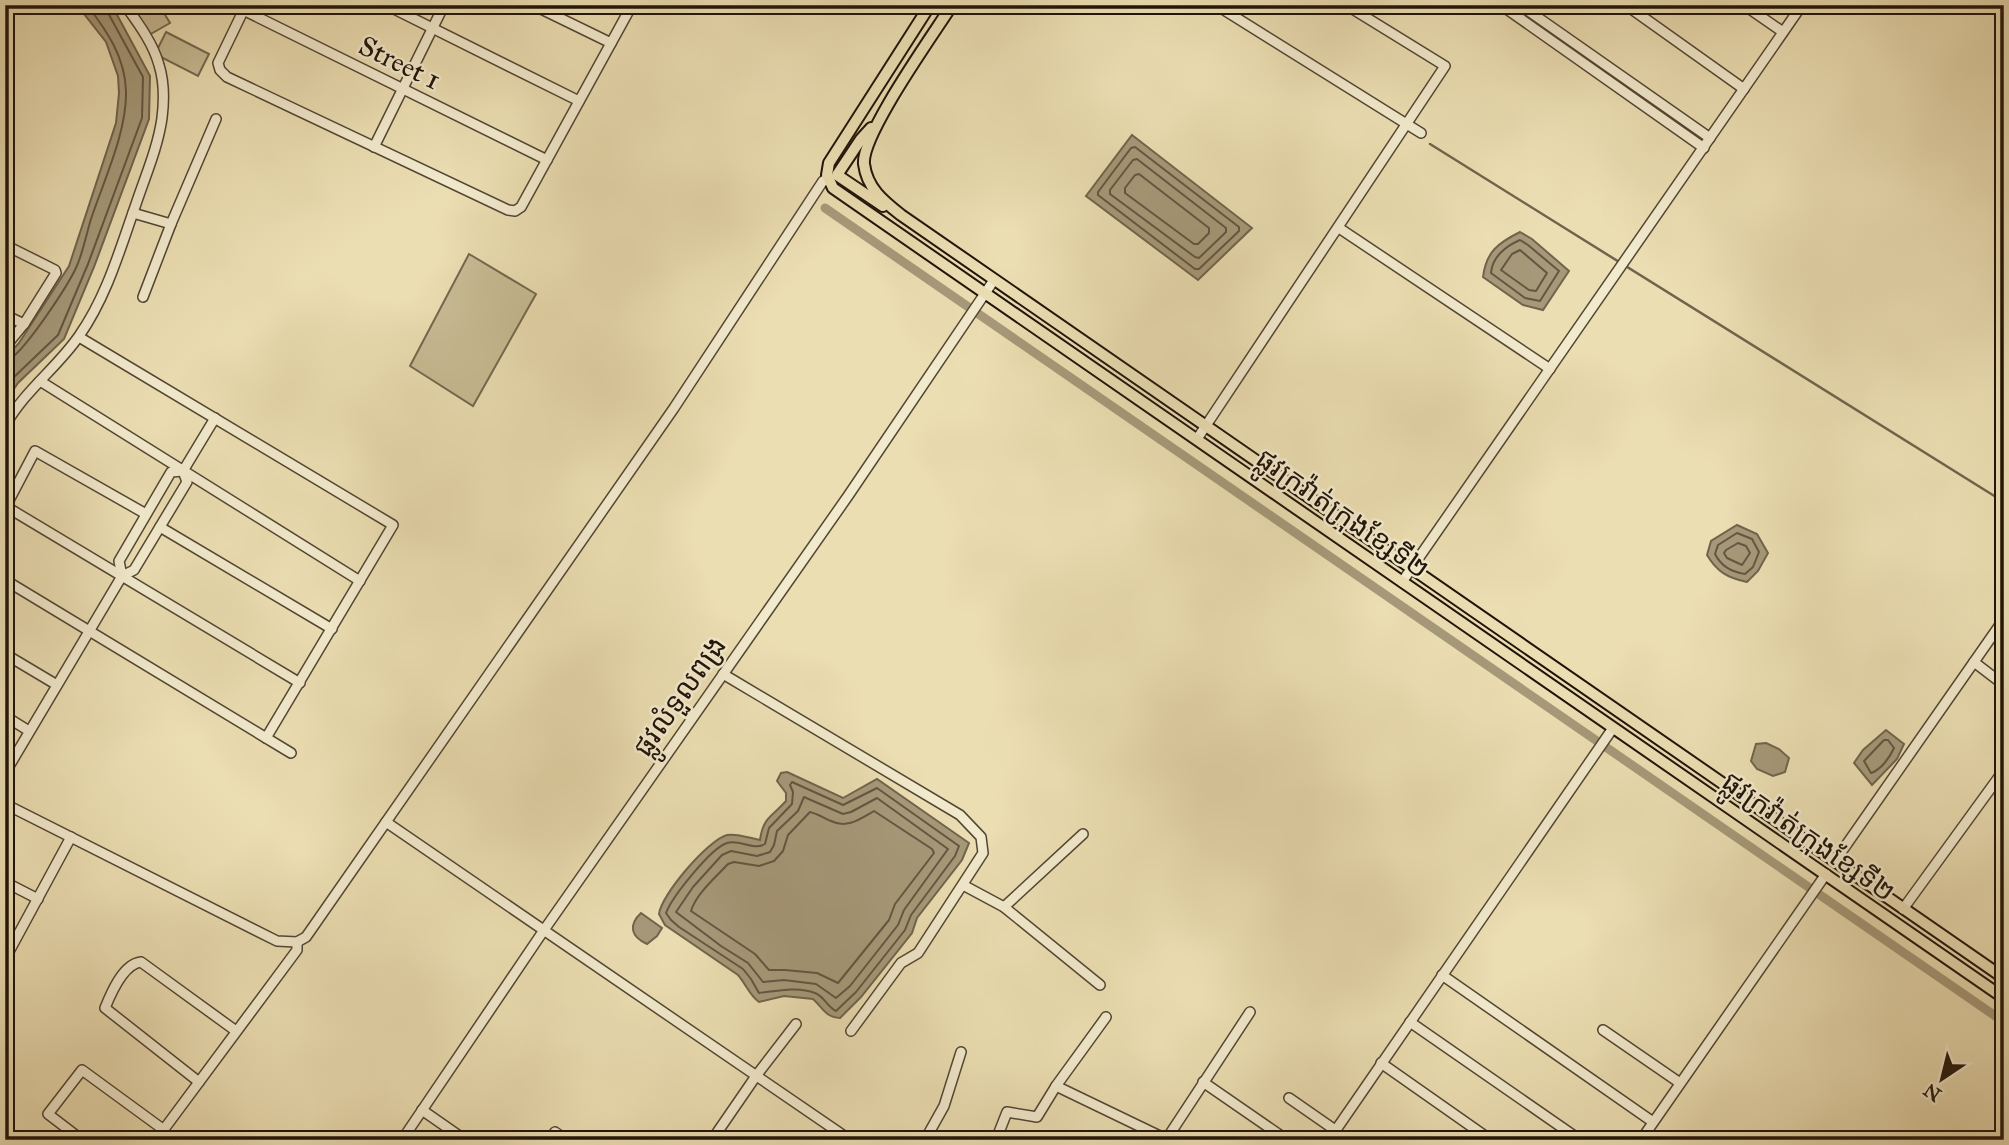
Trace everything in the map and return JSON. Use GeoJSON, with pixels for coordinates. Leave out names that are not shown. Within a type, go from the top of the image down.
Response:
{"type":"FeatureCollection","features":[{"type":"Feature","properties":{"kind":"main road"},"geometry":{"type":"LineString","coordinates":[[901,215],[832,177],[829,163],[930,5]]}},
{"type":"Feature","properties":{"kind":"main road","name":"ផ្លូវក្រវ៉ាត់ក្រុងខ្សែទី២"},"geometry":{"type":"LineString","coordinates":[[952,5],[879,120],[867,145],[864,162],[873,190],[901,215],[2004,978]]}},
{"type":"Feature","properties":{"kind":"main road"},"geometry":{"type":"LineString","coordinates":[[832,177],[879,120]]}},
{"type":"Feature","properties":{"kind":"main road","name":"ផ្លូវក្រវ៉ាត់ក្រុងខ្សែទី២"},"geometry":{"type":"LineString","coordinates":[[832,177],[833,188],[840,194],[1197,439],[1611,731],[1826,874],[2004,998]]}},
{"type":"Feature","properties":{"kind":"main road"},"geometry":{"type":"LineString","coordinates":[[1611,731],[1622,714]]}},
{"type":"Feature","properties":{"kind":"main road"},"geometry":{"type":"LineString","coordinates":[[1826,874],[1835,862]]}},
{"type":"Feature","properties":{"kind":"street"},"geometry":{"type":"LineString","coordinates":[[5,426],[15,408],[79,337],[111,278],[151,161],[162,119],[163,88],[159,65],[148,39],[125,5]]}},
{"type":"Feature","properties":{"kind":"street","name":"Street 1"},"geometry":{"type":"LineString","coordinates":[[233,5],[244,8],[547,160]]}},
{"type":"Feature","properties":{"kind":"street"},"geometry":{"type":"LineString","coordinates":[[386,5],[579,101]]}},
{"type":"Feature","properties":{"kind":"street"},"geometry":{"type":"LineString","coordinates":[[374,148],[444,5]]}},
{"type":"Feature","properties":{"kind":"street"},"geometry":{"type":"LineString","coordinates":[[533,5],[611,43]]}},
{"type":"Feature","properties":{"kind":"street"},"geometry":{"type":"LineString","coordinates":[[244,8],[218,63],[220,70],[227,77],[374,148],[515,211],[521,207],[632,5]]}},
{"type":"Feature","properties":{"kind":"street"},"geometry":{"type":"LineString","coordinates":[[1216,5],[1421,134]]}},
{"type":"Feature","properties":{"kind":"street"},"geometry":{"type":"LineString","coordinates":[[1197,439],[1445,66],[1346,5]]}},
{"type":"Feature","properties":{"kind":"street"},"geometry":{"type":"LineString","coordinates":[[1520,5],[1710,138]]}},
{"type":"Feature","properties":{"kind":"street"},"geometry":{"type":"LineString","coordinates":[[1626,5],[1744,89]]}},
{"type":"Feature","properties":{"kind":"street"},"geometry":{"type":"LineString","coordinates":[[1744,5],[1783,33]]}},
{"type":"Feature","properties":{"kind":"street"},"geometry":{"type":"LineString","coordinates":[[1402,582],[1802,5]]}},
{"type":"Feature","properties":{"kind":"street"},"geometry":{"type":"LineString","coordinates":[[1506,7],[1704,148]]}},
{"type":"Feature","properties":{"kind":"street"},"geometry":{"type":"LineString","coordinates":[[1605,78],[1611,69]]}},
{"type":"Feature","properties":{"kind":"street"},"geometry":{"type":"LineString","coordinates":[[143,297],[216,120]]}},
{"type":"Feature","properties":{"kind":"street"},"geometry":{"type":"LineString","coordinates":[[5,804],[277,942],[297,943],[306,937],[674,408],[823,181],[832,177]]}},
{"type":"Feature","properties":{"kind":"street"},"geometry":{"type":"LineString","coordinates":[[133,213],[171,224]]}},
{"type":"Feature","properties":{"kind":"street"},"geometry":{"type":"LineString","coordinates":[[1339,228],[1550,369]]}},
{"type":"Feature","properties":{"kind":"street"},"geometry":{"type":"LineString","coordinates":[[5,245],[55,270],[56,273],[24,324],[5,347]]}},
{"type":"Feature","properties":{"kind":"street","name":"ផ្លូវលំទួលពង្រ"},"geometry":{"type":"LineString","coordinates":[[402,1140],[544,930],[995,279]]}},
{"type":"Feature","properties":{"kind":"street"},"geometry":{"type":"LineString","coordinates":[[5,315],[24,324]]}},
{"type":"Feature","properties":{"kind":"street"},"geometry":{"type":"LineString","coordinates":[[79,337],[393,525],[266,738]]}},
{"type":"Feature","properties":{"kind":"street"},"geometry":{"type":"LineString","coordinates":[[40,381],[360,581]]}},
{"type":"Feature","properties":{"kind":"street"},"geometry":{"type":"LineString","coordinates":[[183,471],[215,418]]}},
{"type":"Feature","properties":{"kind":"street"},"geometry":{"type":"LineString","coordinates":[[146,514],[34,450],[5,507],[300,684]]}},
{"type":"Feature","properties":{"kind":"street"},"geometry":{"type":"LineString","coordinates":[[122,576],[119,562],[146,514],[171,472],[183,471]]}},
{"type":"Feature","properties":{"kind":"street"},"geometry":{"type":"LineString","coordinates":[[5,774],[122,576],[134,570],[187,482],[183,471]]}},
{"type":"Feature","properties":{"kind":"street"},"geometry":{"type":"LineString","coordinates":[[160,527],[332,629]]}},
{"type":"Feature","properties":{"kind":"street"},"geometry":{"type":"LineString","coordinates":[[5,580],[291,753]]}},
{"type":"Feature","properties":{"kind":"street"},"geometry":{"type":"LineString","coordinates":[[1835,862],[2004,619]]}},
{"type":"Feature","properties":{"kind":"street"},"geometry":{"type":"LineString","coordinates":[[5,654],[57,685]]}},
{"type":"Feature","properties":{"kind":"street"},"geometry":{"type":"LineString","coordinates":[[1974,662],[2004,685]]}},
{"type":"Feature","properties":{"kind":"street"},"geometry":{"type":"LineString","coordinates":[[723,674],[960,815],[981,836],[983,853],[918,953],[901,963],[851,1031]]}},
{"type":"Feature","properties":{"kind":"street"},"geometry":{"type":"LineString","coordinates":[[5,716],[29,731]]}},
{"type":"Feature","properties":{"kind":"street"},"geometry":{"type":"LineString","coordinates":[[1328,1140],[1611,731]]}},
{"type":"Feature","properties":{"kind":"street"},"geometry":{"type":"LineString","coordinates":[[1903,909],[2004,770]]}},
{"type":"Feature","properties":{"kind":"street"},"geometry":{"type":"LineString","coordinates":[[386,822],[850,1140]]}},
{"type":"Feature","properties":{"kind":"street"},"geometry":{"type":"LineString","coordinates":[[1003,907],[1083,834]]}},
{"type":"Feature","properties":{"kind":"street"},"geometry":{"type":"LineString","coordinates":[[7,952],[71,837]]}},
{"type":"Feature","properties":{"kind":"street"},"geometry":{"type":"LineString","coordinates":[[1641,1140],[1826,874]]}},
{"type":"Feature","properties":{"kind":"street"},"geometry":{"type":"LineString","coordinates":[[5,882],[38,899]]}},
{"type":"Feature","properties":{"kind":"street"},"geometry":{"type":"LineString","coordinates":[[963,885],[1003,907],[1100,985]]}},
{"type":"Feature","properties":{"kind":"street"},"geometry":{"type":"LineString","coordinates":[[156,1140],[297,950],[297,943]]}},
{"type":"Feature","properties":{"kind":"street"},"geometry":{"type":"LineString","coordinates":[[200,1082],[105,1008],[127,969],[133,963],[141,962],[236,1031]]}},
{"type":"Feature","properties":{"kind":"street"},"geometry":{"type":"LineString","coordinates":[[1442,975],[1653,1122]]}},
{"type":"Feature","properties":{"kind":"street"},"geometry":{"type":"LineString","coordinates":[[1056,1086],[1166,1139],[1251,1012]]}},
{"type":"Feature","properties":{"kind":"street"},"geometry":{"type":"LineString","coordinates":[[996,1140],[1007,1111],[1037,1117],[1056,1086],[1107,1017]]}},
{"type":"Feature","properties":{"kind":"street"},"geometry":{"type":"LineString","coordinates":[[1410,1022],[1580,1140]]}},
{"type":"Feature","properties":{"kind":"street"},"geometry":{"type":"LineString","coordinates":[[712,1140],[796,1024]]}},
{"type":"Feature","properties":{"kind":"street"},"geometry":{"type":"LineString","coordinates":[[1603,1030],[1680,1083]]}},
{"type":"Feature","properties":{"kind":"street"},"geometry":{"type":"LineString","coordinates":[[925,1140],[944,1106],[961,1052]]}},
{"type":"Feature","properties":{"kind":"street"},"geometry":{"type":"LineString","coordinates":[[1381,1063],[1485,1136]]}},
{"type":"Feature","properties":{"kind":"street"},"geometry":{"type":"LineString","coordinates":[[82,1140],[48,1114],[82,1070],[164,1129]]}},
{"type":"Feature","properties":{"kind":"street"},"geometry":{"type":"LineString","coordinates":[[1203,1082],[1287,1140]]}},
{"type":"Feature","properties":{"kind":"street"},"geometry":{"type":"LineString","coordinates":[[1289,1098],[1335,1130]]}},
{"type":"Feature","properties":{"kind":"street"},"geometry":{"type":"LineString","coordinates":[[422,1110],[465,1140]]}},
{"type":"Feature","properties":{"kind":"street"},"geometry":{"type":"LineString","coordinates":[[550,1140],[555,1132],[566,1140]]}},
{"type":"Feature","properties":{"kind":"shaded area"},"geometry":{"type":"Polygon","coordinates":[[[131,5],[159,5],[170,23],[149,35],[131,5]]]}},
{"type":"Feature","properties":{"kind":"shaded area"},"geometry":{"type":"Polygon","coordinates":[[[166,32],[209,54],[198,76],[155,54],[166,32]]]}},
{"type":"Feature","properties":{"kind":"shaded area"},"geometry":{"type":"Polygon","coordinates":[[[469,254],[536,294],[473,406],[410,366],[469,254]]]}},
{"type":"Feature","properties":{"kind":"water"},"geometry":{"type":"Polygon","coordinates":[[[77,5],[111,5],[115,11],[150,76],[149,119],[64,339],[18,383],[5,402],[5,358],[19,343],[69,266],[116,123],[118,76],[106,42],[77,5]]]}},
{"type":"Feature","properties":{"kind":"water"},"geometry":{"type":"Polygon","coordinates":[[[1132,135],[1252,228],[1198,280],[1086,196],[1132,135]]]}},
{"type":"Feature","properties":{"kind":"water"},"geometry":{"type":"Polygon","coordinates":[[[1520,232],[1569,271],[1543,310],[1523,305],[1483,277],[1487,261],[1494,249],[1520,232]]]}},
{"type":"Feature","properties":{"kind":"water"},"geometry":{"type":"Polygon","coordinates":[[[1737,525],[1757,534],[1768,553],[1758,571],[1747,582],[1724,573],[1707,555],[1711,541],[1737,525]]]}},
{"type":"Feature","properties":{"kind":"water"},"geometry":{"type":"Polygon","coordinates":[[[1886,730],[1904,744],[1897,759],[1872,785],[1854,763],[1863,750],[1886,730]]]}},
{"type":"Feature","properties":{"kind":"water"},"geometry":{"type":"Polygon","coordinates":[[[1766,743],[1789,758],[1785,772],[1773,776],[1757,769],[1751,761],[1756,744],[1766,743]]]}},
{"type":"Feature","properties":{"kind":"water"},"geometry":{"type":"Polygon","coordinates":[[[787,772],[843,798],[877,779],[969,843],[962,860],[917,918],[912,933],[861,997],[840,1018],[828,1014],[813,999],[784,996],[759,1002],[738,975],[665,925],[659,914],[676,882],[698,857],[719,839],[727,835],[739,835],[760,840],[766,822],[786,801],[786,793],[777,781],[781,773],[787,772]]]}},
{"type":"Feature","properties":{"kind":"water"},"geometry":{"type":"Polygon","coordinates":[[[641,913],[662,928],[647,944],[637,938],[633,930],[634,922],[641,913]]]}},
{"type":"Feature","properties":{"kind":"waterway"},"geometry":{"type":"LineString","coordinates":[[1430,144],[2004,502]]}},
{"type":"Feature","properties":{"kind":"waterway"},"geometry":{"type":"LineString","coordinates":[[825,208],[2004,1022]]}}]}
